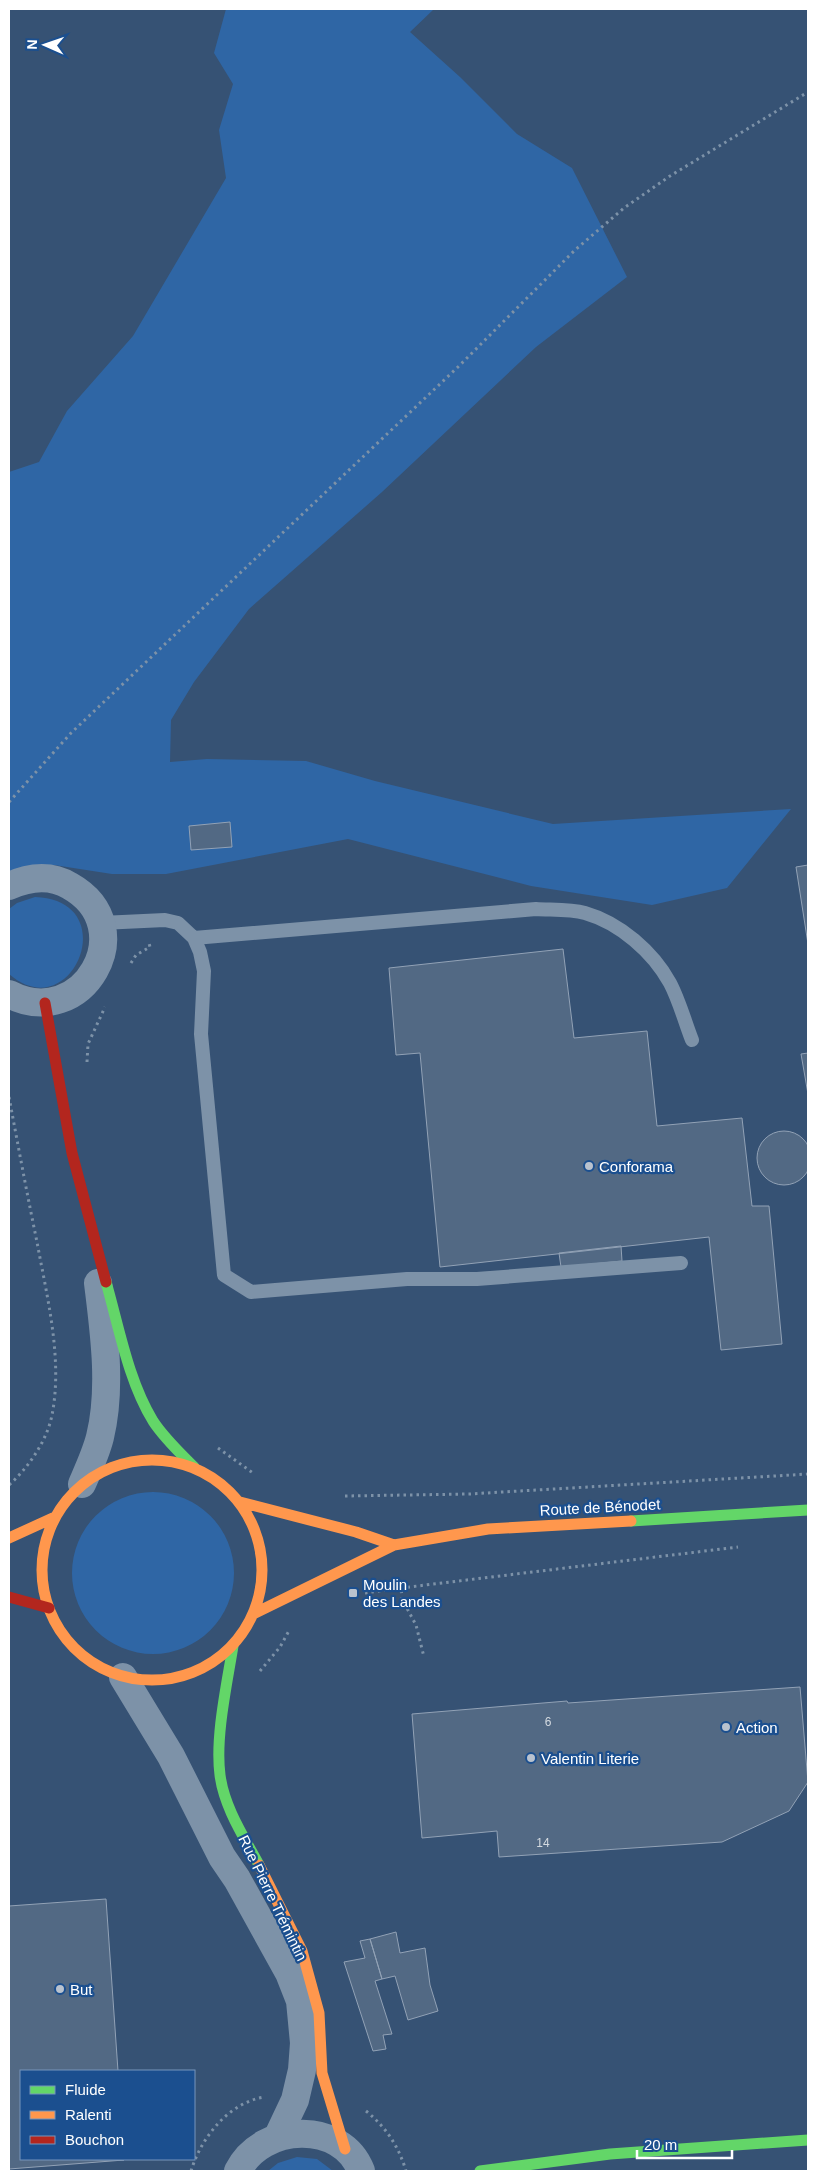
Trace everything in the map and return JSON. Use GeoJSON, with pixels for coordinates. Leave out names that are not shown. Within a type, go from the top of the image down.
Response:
{"type":"FeatureCollection","features":[{"type":"Feature","properties":{"kind":"main road"},"geometry":{"type":"LineString","coordinates":[[45,1003],[64,1116],[88,1222],[132,1368],[150,1414],[170,1444],[194,1467]]}},
{"type":"Feature","properties":{"kind":"main road"},"geometry":{"type":"LineString","coordinates":[[165,1459],[194,1467],[212,1476],[240,1502],[255,1528],[262,1556],[262,1586],[254,1614],[233,1646],[210,1665],[183,1676],[153,1681],[123,1677],[99,1667],[78,1652],[60,1632],[49,1608],[42,1578],[44,1546],[55,1517],[67,1499],[82,1484],[107,1468],[136,1460],[165,1459]]}},
{"type":"Feature","properties":{"kind":"main road","name":"Route de Bénodet"},"geometry":{"type":"LineString","coordinates":[[240,1502],[356,1532],[394,1545]]}},
{"type":"Feature","properties":{"kind":"main road","name":"Route de Bénodet"},"geometry":{"type":"LineString","coordinates":[[254,1614],[331,1574],[394,1545],[488,1529],[808,1510]]}},
{"type":"Feature","properties":{"kind":"main road"},"geometry":{"type":"LineString","coordinates":[[9,1538],[55,1517]]}},
{"type":"Feature","properties":{"kind":"main road"},"geometry":{"type":"LineString","coordinates":[[9,1597],[49,1608]]}},
{"type":"Feature","properties":{"kind":"main road","name":"Rue Pierre Trémintin"},"geometry":{"type":"LineString","coordinates":[[233,1646],[224,1702],[219,1760],[220,1776],[227,1802],[250,1850],[272,1887],[302,1951],[312,1980],[319,2013],[322,2073],[345,2149]]}},
{"type":"Feature","properties":{"kind":"main road"},"geometry":{"type":"LineString","coordinates":[[480,2171],[610,2154],[808,2140]]}},
{"type":"Feature","properties":{"kind":"street"},"geometry":{"type":"LineString","coordinates":[[9,886],[24,879],[44,877],[62,881],[80,891],[93,905],[101,923],[104,941],[100,960],[92,976],[79,990],[63,999],[45,1003],[26,1002],[9,994]]}},
{"type":"Feature","properties":{"kind":"street"},"geometry":{"type":"LineString","coordinates":[[82,1484],[101,1435],[105,1376],[100,1292],[88,1222]]}},
{"type":"Feature","properties":{"kind":"street","name":"Rue Pierre Trémintin"},"geometry":{"type":"LineString","coordinates":[[123,1677],[171,1756],[222,1857],[237,1879],[288,1973],[300,2001],[304,2043],[302,2070],[295,2100],[278,2136]]}},
{"type":"Feature","properties":{"kind":"street"},"geometry":{"type":"LineString","coordinates":[[238,2171],[254,2150],[278,2136],[301,2133],[324,2137],[345,2149],[358,2164],[361,2171]]}},
{"type":"Feature","properties":{"kind":"lane"},"geometry":{"type":"LineString","coordinates":[[194,938],[536,909],[585,913],[609,922],[653,958],[670,984],[692,1040]]}},
{"type":"Feature","properties":{"kind":"lane"},"geometry":{"type":"LineString","coordinates":[[101,923],[165,920],[178,923],[194,938],[200,952],[204,971],[201,1034],[224,1275],[251,1292],[407,1279],[477,1279],[681,1263]]}},
{"type":"Feature","properties":{"kind":"path"},"geometry":{"type":"LineString","coordinates":[[9,802],[71,732],[459,366],[575,250],[624,208],[670,176],[808,92]]}},
{"type":"Feature","properties":{"kind":"path"},"geometry":{"type":"LineString","coordinates":[[128,969],[136,955],[150,947]]}},
{"type":"Feature","properties":{"kind":"path"},"geometry":{"type":"LineString","coordinates":[[87,1063],[88,1044],[106,1005]]}},
{"type":"Feature","properties":{"kind":"path"},"geometry":{"type":"LineString","coordinates":[[9,1097],[50,1319],[55,1376],[52,1415],[46,1435],[32,1457],[9,1485]]}},
{"type":"Feature","properties":{"kind":"path"},"geometry":{"type":"LineString","coordinates":[[210,1444],[241,1462],[261,1478]]}},
{"type":"Feature","properties":{"kind":"path"},"geometry":{"type":"LineString","coordinates":[[341,1496],[469,1494],[808,1474]]}},
{"type":"Feature","properties":{"kind":"path"},"geometry":{"type":"LineString","coordinates":[[363,1594],[741,1546]]}},
{"type":"Feature","properties":{"kind":"path"},"geometry":{"type":"LineString","coordinates":[[401,1588],[402,1599],[416,1625],[424,1657]]}},
{"type":"Feature","properties":{"kind":"shaded area"},"geometry":{"type":"Polygon","coordinates":[[[226,9],[434,9],[410,32],[460,77],[517,134],[572,168],[627,277],[536,347],[382,492],[249,609],[194,682],[171,720],[170,762],[207,759],[306,761],[375,781],[553,824],[791,809],[727,888],[652,905],[531,886],[348,839],[166,874],[112,874],[54,865],[9,872],[9,472],[39,462],[67,411],[133,336],[226,178],[219,130],[233,84],[214,53],[226,9]]]}},
{"type":"Feature","properties":{"kind":"shaded area"},"geometry":{"type":"Polygon","coordinates":[[[35,897],[62,903],[78,918],[83,937],[79,957],[69,975],[52,986],[32,987],[9,974],[9,909],[17,903],[35,897]]]}},
{"type":"Feature","properties":{"kind":"shaded area"},"geometry":{"type":"Polygon","coordinates":[[[153,1492],[184,1498],[210,1516],[228,1542],[234,1573],[228,1604],[210,1630],[184,1648],[153,1654],[122,1648],[96,1630],[78,1604],[72,1573],[78,1542],[96,1516],[122,1498],[153,1492]]]}},
{"type":"Feature","properties":{"kind":"shaded area"},"geometry":{"type":"Polygon","coordinates":[[[297,2157],[317,2159],[333,2171],[268,2171],[278,2163],[297,2157]]]}},
{"type":"Feature","properties":{"kind":"building"},"geometry":{"type":"Polygon","coordinates":[[[230,822],[232,847],[191,850],[189,826],[230,822]]]}},
{"type":"Feature","properties":{"kind":"building"},"geometry":{"type":"Polygon","coordinates":[[[808,865],[808,944],[796,867],[808,865]]]}},
{"type":"Feature","properties":{"kind":"building","name":"Conforama"},"geometry":{"type":"Polygon","coordinates":[[[563,949],[574,1038],[647,1031],[657,1126],[742,1118],[752,1206],[769,1206],[782,1344],[721,1350],[709,1237],[440,1267],[420,1053],[396,1055],[389,968],[563,949]]]}},
{"type":"Feature","properties":{"kind":"building"},"geometry":{"type":"Polygon","coordinates":[[[808,1053],[808,1094],[801,1054],[808,1053]]]}},
{"type":"Feature","properties":{"kind":"building"},"geometry":{"type":"Polygon","coordinates":[[[784,1131],[794,1133],[803,1139],[809,1148],[811,1158],[809,1168],[803,1177],[794,1183],[784,1185],[774,1183],[765,1177],[759,1168],[757,1158],[759,1148],[765,1139],[774,1133],[784,1131]]]}},
{"type":"Feature","properties":{"kind":"building"},"geometry":{"type":"Polygon","coordinates":[[[621,1246],[622,1261],[561,1267],[559,1253],[621,1246]]]}},
{"type":"Feature","properties":{"kind":"building"},"geometry":{"type":"Polygon","coordinates":[[[800,1687],[808,1782],[789,1811],[722,1842],[499,1857],[497,1831],[422,1838],[412,1714],[567,1701],[568,1703],[800,1687]]]}},
{"type":"Feature","properties":{"kind":"building","name":"But"},"geometry":{"type":"Polygon","coordinates":[[[106,1899],[118,2070],[20,2070],[20,2160],[124,2160],[9,2169],[9,1906],[106,1899]]]}},
{"type":"Feature","properties":{"kind":"building"},"geometry":{"type":"Polygon","coordinates":[[[396,1932],[400,1953],[425,1948],[430,1985],[438,2011],[408,2020],[395,1976],[382,1979],[370,1939],[396,1932]]]}},
{"type":"Feature","properties":{"kind":"building"},"geometry":{"type":"Polygon","coordinates":[[[370,1939],[382,1979],[375,1981],[392,2034],[383,2035],[386,2049],[373,2051],[344,1962],[365,1958],[360,1941],[370,1939]]]}},
{"type":"Feature","properties":{"kind":"traffic: fast"},"geometry":{"type":"LineString","coordinates":[[106,1282],[125,1353],[144,1405],[162,1433],[194,1467]]}},
{"type":"Feature","properties":{"kind":"traffic: fast"},"geometry":{"type":"LineString","coordinates":[[631,1521],[808,1510]]}},
{"type":"Feature","properties":{"kind":"traffic: fast"},"geometry":{"type":"LineString","coordinates":[[233,1646],[220,1728],[220,1775],[230,1810],[259,1865]]}},
{"type":"Feature","properties":{"kind":"traffic: fast"},"geometry":{"type":"LineString","coordinates":[[480,2171],[610,2154],[808,2140]]}},
{"type":"Feature","properties":{"kind":"traffic: slow"},"geometry":{"type":"LineString","coordinates":[[141,1460],[163,1460],[194,1468],[213,1478],[230,1492],[244,1509],[254,1528],[260,1548],[262,1570],[260,1592],[254,1612],[244,1631],[230,1648],[213,1662],[184,1676],[163,1680],[141,1680],[120,1676],[100,1667],[82,1655],[67,1640],[55,1622],[46,1602],[42,1581],[42,1559],[46,1538],[55,1518],[67,1500],[82,1485],[100,1473],[120,1464],[141,1460]]}},
{"type":"Feature","properties":{"kind":"traffic: slow"},"geometry":{"type":"LineString","coordinates":[[240,1502],[356,1532],[394,1545]]}},
{"type":"Feature","properties":{"kind":"traffic: slow"},"geometry":{"type":"LineString","coordinates":[[9,1538],[55,1517]]}},
{"type":"Feature","properties":{"kind":"traffic: slow"},"geometry":{"type":"LineString","coordinates":[[253,1614],[394,1545],[488,1529],[631,1521]]}},
{"type":"Feature","properties":{"kind":"traffic: slow"},"geometry":{"type":"LineString","coordinates":[[259,1865],[302,1951],[319,2013],[322,2073],[345,2149]]}},
{"type":"Feature","properties":{"kind":"traffic: jam"},"geometry":{"type":"LineString","coordinates":[[45,1003],[72,1153],[106,1282]]}},
{"type":"Feature","properties":{"kind":"traffic: jam"},"geometry":{"type":"LineString","coordinates":[[9,1597],[49,1608]]}},
{"type":"Feature","properties":{"kind":"place","name":"Conforama"},"geometry":{"type":"Point","coordinates":[589,1166]}},
{"type":"Feature","properties":{"kind":"place","name":"Moulin des Landes"},"geometry":{"type":"Point","coordinates":[353,1593]}},
{"type":"Feature","properties":{"kind":"place","name":"Action"},"geometry":{"type":"Point","coordinates":[726,1727]}},
{"type":"Feature","properties":{"kind":"place","name":"Valentin Literie"},"geometry":{"type":"Point","coordinates":[531,1758]}},
{"type":"Feature","properties":{"kind":"place","name":"But"},"geometry":{"type":"Point","coordinates":[60,1989]}}]}
